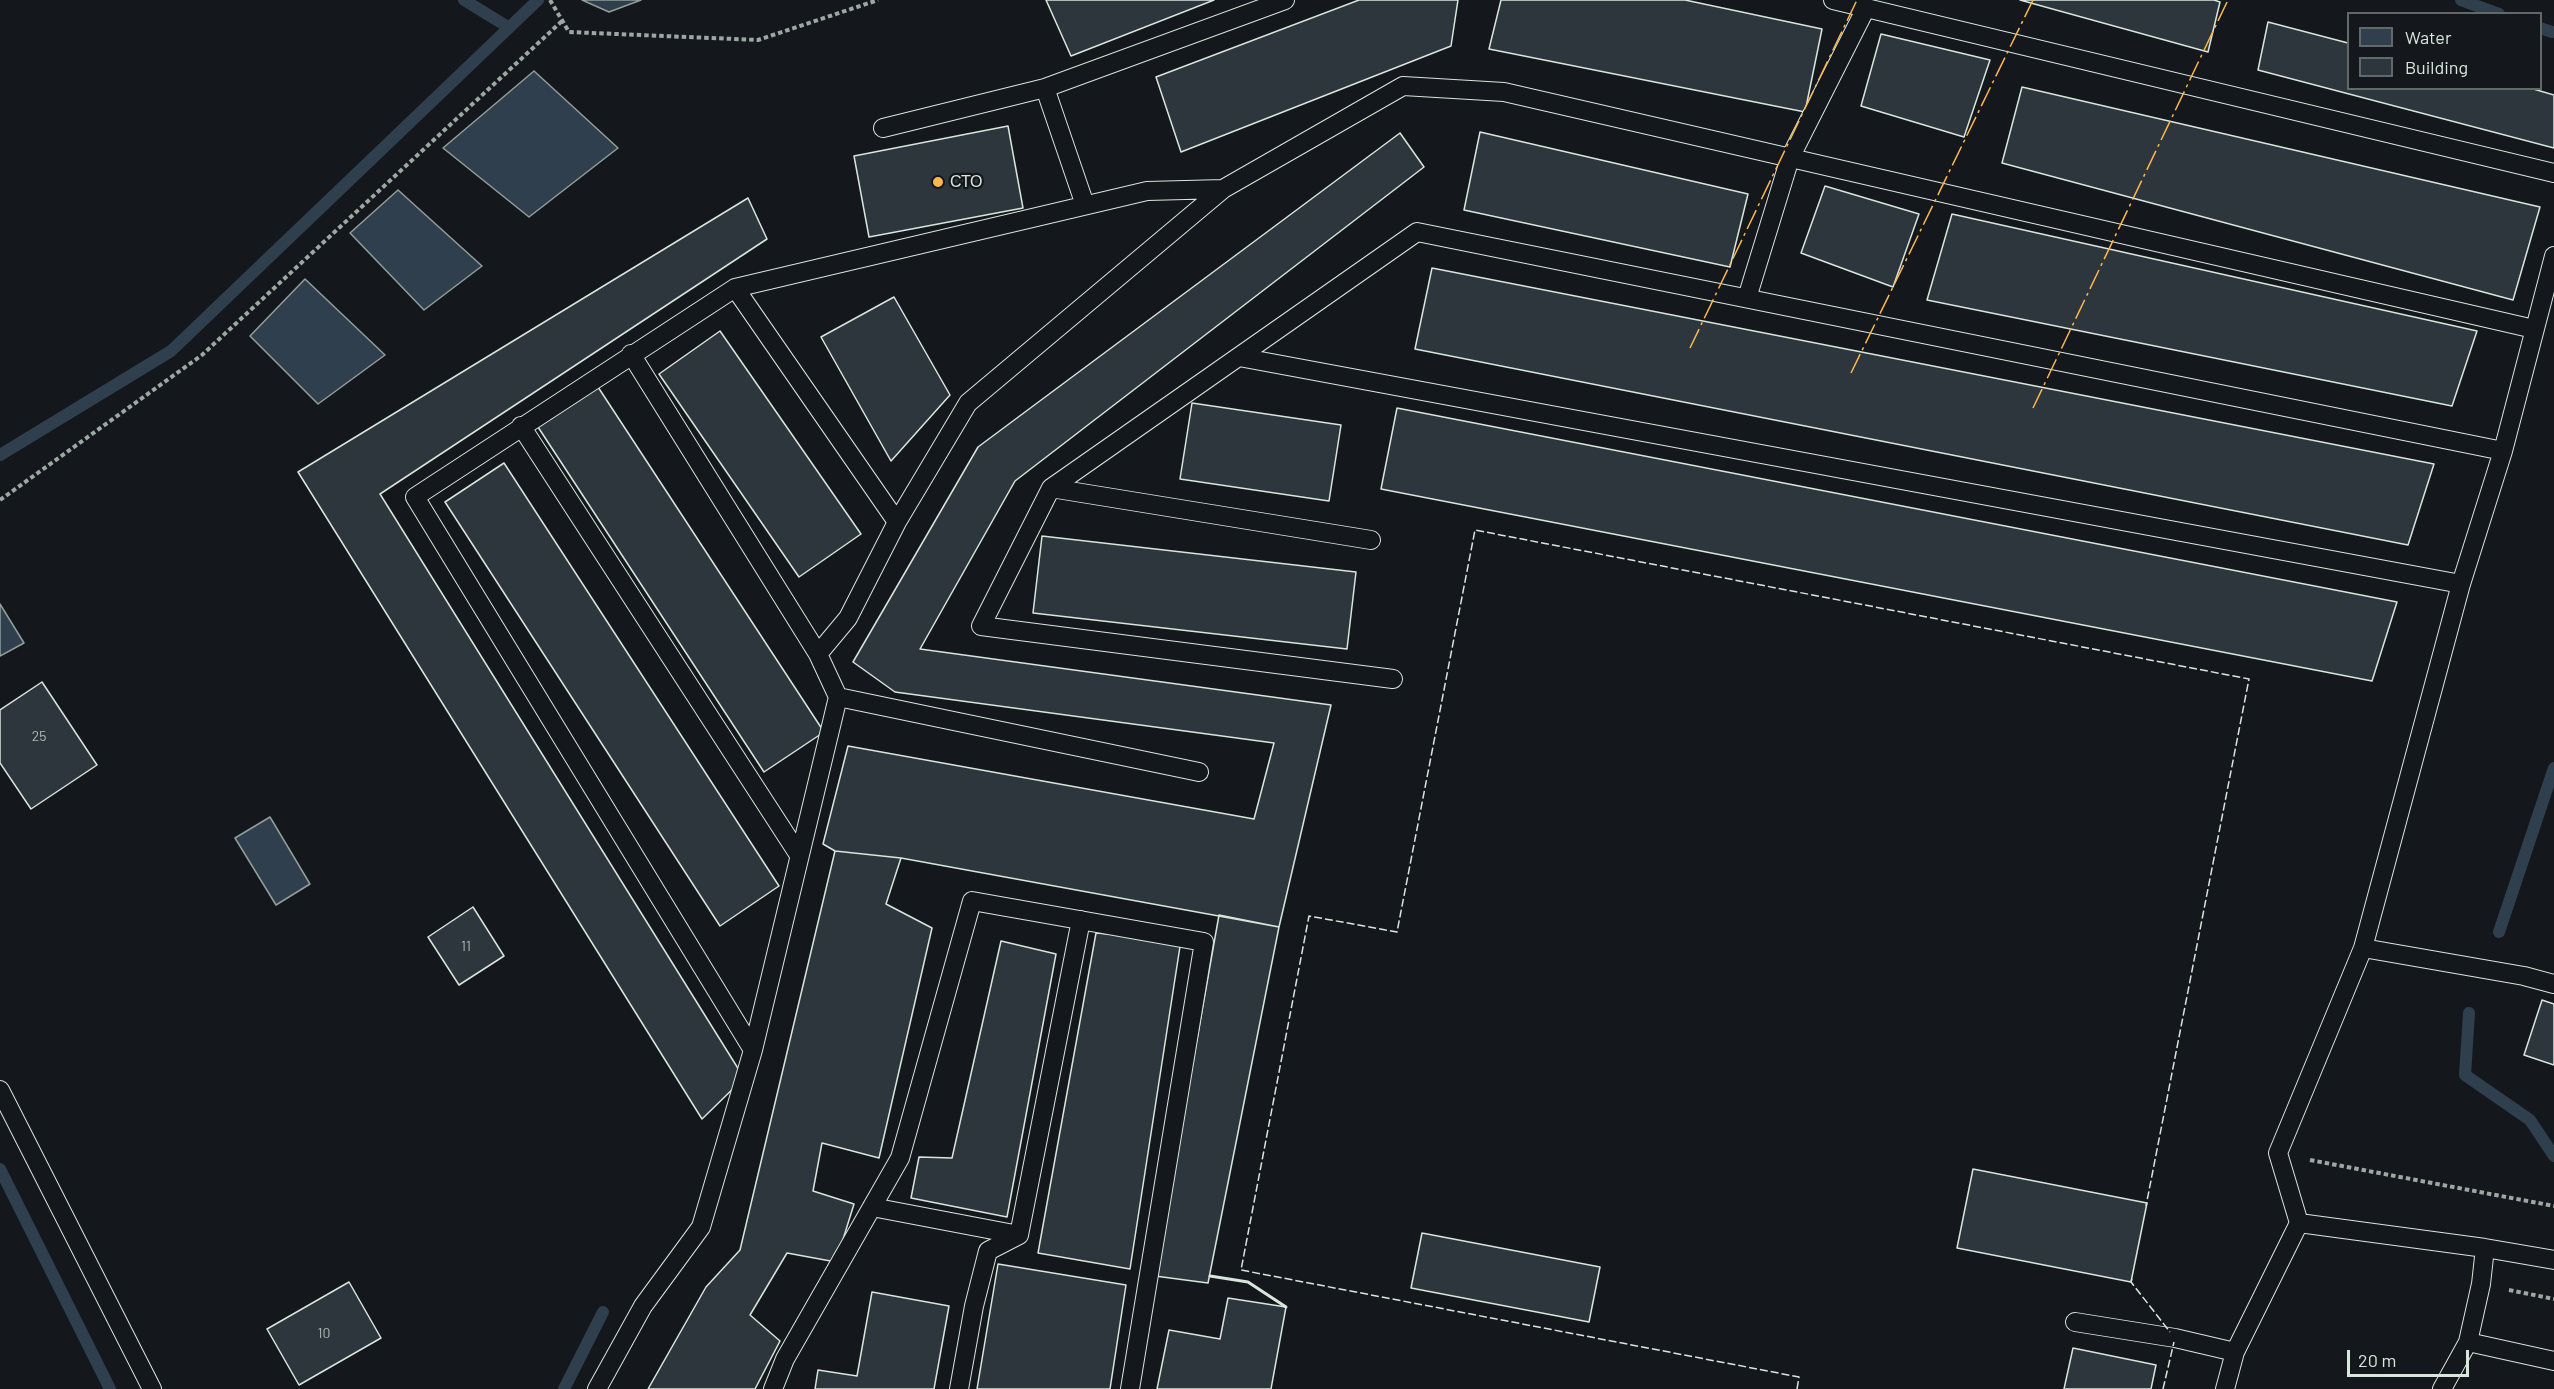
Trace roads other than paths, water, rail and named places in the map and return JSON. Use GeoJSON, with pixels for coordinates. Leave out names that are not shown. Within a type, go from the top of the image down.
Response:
{"type":"FeatureCollection","features":[{"type":"Feature","properties":{"kind":"lane"},"geometry":{"type":"LineString","coordinates":[[883,128],[1045,88],[1285,0]]}},
{"type":"Feature","properties":{"kind":"lane"},"geometry":{"type":"LineString","coordinates":[[1833,0],[2554,173]]}},
{"type":"Feature","properties":{"kind":"lane"},"geometry":{"type":"LineString","coordinates":[[1747,298],[1790,158],[1866,8]]}},
{"type":"Feature","properties":{"kind":"lane"},"geometry":{"type":"LineString","coordinates":[[818,654],[848,618],[897,522],[968,403],[1223,189],[1403,86],[1504,92],[2534,329]]}},
{"type":"Feature","properties":{"kind":"lane"},"geometry":{"type":"LineString","coordinates":[[1045,88],[1085,205]]}},
{"type":"Feature","properties":{"kind":"lane"},"geometry":{"type":"LineString","coordinates":[[753,1050],[415,497],[735,288],[1147,191],[1223,189]]}},
{"type":"Feature","properties":{"kind":"lane"},"geometry":{"type":"LineString","coordinates":[[1393,679],[981,626],[1051,488],[1417,232],[2503,451]]}},
{"type":"Feature","properties":{"kind":"lane"},"geometry":{"type":"LineString","coordinates":[[2225,1389],[2235,1352],[2299,1223],[2278,1153],[2363,948],[2461,584],[2503,451],[2554,256]]}},
{"type":"Feature","properties":{"kind":"lane"},"geometry":{"type":"LineString","coordinates":[[735,288],[897,522]]}},
{"type":"Feature","properties":{"kind":"lane"},"geometry":{"type":"LineString","coordinates":[[597,1389],[643,1306],[701,1227],[753,1050],[838,697],[818,654],[631,354]]}},
{"type":"Feature","properties":{"kind":"lane"},"geometry":{"type":"LineString","coordinates":[[1239,357],[2461,584]]}},
{"type":"Feature","properties":{"kind":"lane"},"geometry":{"type":"LineString","coordinates":[[521,426],[799,855]]}},
{"type":"Feature","properties":{"kind":"lane"},"geometry":{"type":"LineString","coordinates":[[1051,488],[1371,540]]}},
{"type":"Feature","properties":{"kind":"lane"},"geometry":{"type":"LineString","coordinates":[[838,697],[1199,772]]}},
{"type":"Feature","properties":{"kind":"lane"},"geometry":{"type":"LineString","coordinates":[[773,1389],[785,1359],[900,1158],[972,901],[1204,942],[1130,1389]]}},
{"type":"Feature","properties":{"kind":"lane"},"geometry":{"type":"LineString","coordinates":[[1019,1234],[1081,920]]}},
{"type":"Feature","properties":{"kind":"lane"},"geometry":{"type":"LineString","coordinates":[[2363,948],[2524,976],[2554,984]]}},
{"type":"Feature","properties":{"kind":"lane"},"geometry":{"type":"LineString","coordinates":[[0,1090],[152,1389]]}},
{"type":"Feature","properties":{"kind":"lane"},"geometry":{"type":"LineString","coordinates":[[872,1207],[1019,1234]]}},
{"type":"Feature","properties":{"kind":"lane"},"geometry":{"type":"LineString","coordinates":[[2299,1223],[2485,1248],[2554,1260]]}},
{"type":"Feature","properties":{"kind":"lane"},"geometry":{"type":"LineString","coordinates":[[959,1389],[974,1306],[988,1251],[1019,1234]]}},
{"type":"Feature","properties":{"kind":"lane"},"geometry":{"type":"LineString","coordinates":[[2442,1389],[2468,1342],[2481,1284],[2485,1248]]}},
{"type":"Feature","properties":{"kind":"lane"},"geometry":{"type":"LineString","coordinates":[[2075,1322],[2175,1338],[2235,1352]]}},
{"type":"Feature","properties":{"kind":"lane"},"geometry":{"type":"LineString","coordinates":[[2468,1342],[2554,1361]]}},
{"type":"Feature","properties":{"kind":"water"},"geometry":{"type":"Polygon","coordinates":[[[582,0],[641,0],[609,12],[582,0]]]}},
{"type":"Feature","properties":{"kind":"water"},"geometry":{"type":"Polygon","coordinates":[[[534,71],[618,148],[529,217],[443,148],[534,71]]]}},
{"type":"Feature","properties":{"kind":"water"},"geometry":{"type":"Polygon","coordinates":[[[398,190],[482,266],[424,310],[350,233],[398,190]]]}},
{"type":"Feature","properties":{"kind":"water"},"geometry":{"type":"Polygon","coordinates":[[[305,279],[385,355],[318,404],[250,336],[305,279]]]}},
{"type":"Feature","properties":{"kind":"water"},"geometry":{"type":"Polygon","coordinates":[[[0,604],[24,643],[0,656],[0,604]]]}},
{"type":"Feature","properties":{"kind":"water"},"geometry":{"type":"Polygon","coordinates":[[[270,817],[310,884],[276,905],[235,838],[270,817]]]}},
{"type":"Feature","properties":{"kind":"waterway"},"geometry":{"type":"LineString","coordinates":[[464,0],[508,27]]}},
{"type":"Feature","properties":{"kind":"waterway"},"geometry":{"type":"LineString","coordinates":[[0,455],[171,351],[538,0]]}},
{"type":"Feature","properties":{"kind":"waterway"},"geometry":{"type":"LineString","coordinates":[[2461,0],[2494,12]]}},
{"type":"Feature","properties":{"kind":"waterway"},"geometry":{"type":"LineString","coordinates":[[2542,29],[2552,32]]}},
{"type":"Feature","properties":{"kind":"waterway"},"geometry":{"type":"LineString","coordinates":[[2499,932],[2554,768]]}},
{"type":"Feature","properties":{"kind":"waterway"},"geometry":{"type":"LineString","coordinates":[[2469,1013],[2465,1075],[2530,1120],[2554,1156]]}},
{"type":"Feature","properties":{"kind":"waterway"},"geometry":{"type":"LineString","coordinates":[[0,1169],[110,1389]]}},
{"type":"Feature","properties":{"kind":"waterway"},"geometry":{"type":"LineString","coordinates":[[564,1389],[603,1312]]}},
{"type":"Feature","properties":{"kind":"place","name":"СТО"},"geometry":{"type":"Point","coordinates":[938,182]}}]}
